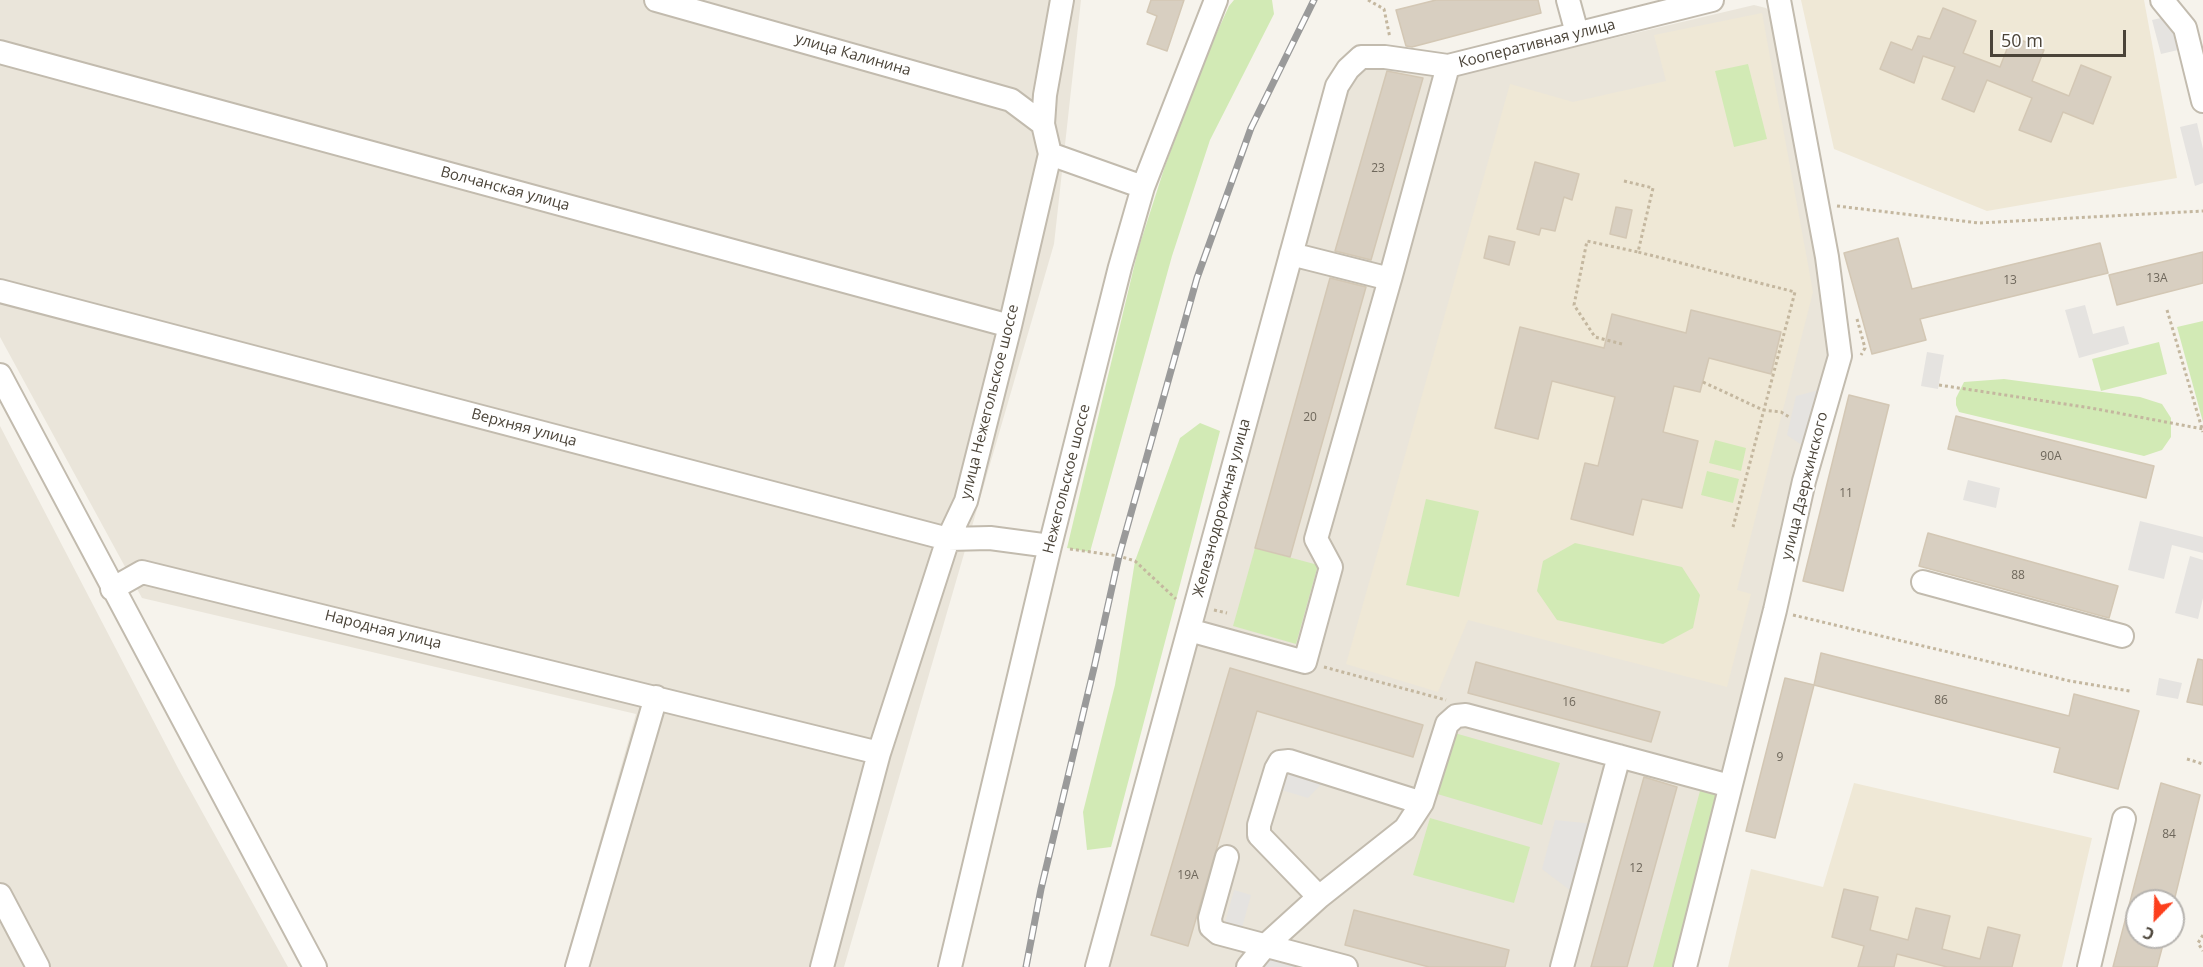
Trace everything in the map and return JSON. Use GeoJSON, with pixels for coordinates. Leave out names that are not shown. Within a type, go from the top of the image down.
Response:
{"type":"FeatureCollection","features":[{"type":"Feature","properties":{"kind":"street","name":"улица Калинина"},"geometry":{"type":"LineString","coordinates":[[656,0],[1011,100],[1043,124]]}},
{"type":"Feature","properties":{"kind":"street","name":"улица Нежегольское шоссе"},"geometry":{"type":"LineString","coordinates":[[822,967],[879,753],[948,539],[966,501],[1010,326],[1050,154],[1043,124],[1062,0]]}},
{"type":"Feature","properties":{"kind":"street","name":"Нежегольское шоссе"},"geometry":{"type":"LineString","coordinates":[[950,967],[1050,546],[1120,267],[1143,187],[1216,0]]}},
{"type":"Feature","properties":{"kind":"street"},"geometry":{"type":"LineString","coordinates":[[1568,0],[1577,33]]}},
{"type":"Feature","properties":{"kind":"street","name":"Кооперативная улица"},"geometry":{"type":"LineString","coordinates":[[1361,57],[1385,57],[1448,66],[1712,0]]}},
{"type":"Feature","properties":{"kind":"street","name":"улица Дзержинского"},"geometry":{"type":"LineString","coordinates":[[1685,967],[1775,610],[1804,482],[1839,356],[1827,257],[1779,0]]}},
{"type":"Feature","properties":{"kind":"street"},"geometry":{"type":"LineString","coordinates":[[2162,0],[2192,21],[2187,36],[2203,101]]}},
{"type":"Feature","properties":{"kind":"street","name":"Волчанская улица"},"geometry":{"type":"LineString","coordinates":[[0,52],[1010,326]]}},
{"type":"Feature","properties":{"kind":"street","name":"Железнодорожная улица"},"geometry":{"type":"LineString","coordinates":[[1097,967],[1337,86],[1348,69],[1361,57]]}},
{"type":"Feature","properties":{"kind":"street"},"geometry":{"type":"LineString","coordinates":[[1189,630],[1305,662],[1331,567],[1316,539],[1448,66]]}},
{"type":"Feature","properties":{"kind":"street"},"geometry":{"type":"LineString","coordinates":[[1050,154],[1143,187]]}},
{"type":"Feature","properties":{"kind":"street"},"geometry":{"type":"LineString","coordinates":[[1291,254],[1390,279]]}},
{"type":"Feature","properties":{"kind":"street","name":"Верхняя улица"},"geometry":{"type":"LineString","coordinates":[[0,291],[948,539],[990,537],[1050,546]]}},
{"type":"Feature","properties":{"kind":"street"},"geometry":{"type":"LineString","coordinates":[[0,375],[315,967]]}},
{"type":"Feature","properties":{"kind":"street","name":"Народная улица"},"geometry":{"type":"LineString","coordinates":[[112,589],[142,572],[879,753]]}},
{"type":"Feature","properties":{"kind":"street"},"geometry":{"type":"LineString","coordinates":[[1923,582],[2122,636]]}},
{"type":"Feature","properties":{"kind":"street"},"geometry":{"type":"LineString","coordinates":[[577,967],[656,697]]}},
{"type":"Feature","properties":{"kind":"street"},"geometry":{"type":"LineString","coordinates":[[1248,967],[1265,946],[1318,897],[1405,829],[1422,803],[1447,724],[1456,716],[1466,715],[1730,786]]}},
{"type":"Feature","properties":{"kind":"street"},"geometry":{"type":"LineString","coordinates":[[1562,967],[1619,756]]}},
{"type":"Feature","properties":{"kind":"street"},"geometry":{"type":"LineString","coordinates":[[1318,897],[1259,835],[1259,825],[1280,762],[1289,761],[1422,803]]}},
{"type":"Feature","properties":{"kind":"street"},"geometry":{"type":"LineString","coordinates":[[2089,967],[2124,819]]}},
{"type":"Feature","properties":{"kind":"street"},"geometry":{"type":"LineString","coordinates":[[1227,857],[1210,918],[1211,927],[1218,933],[1346,967]]}},
{"type":"Feature","properties":{"kind":"street"},"geometry":{"type":"LineString","coordinates":[[0,895],[38,967]]}},
{"type":"Feature","properties":{"kind":"path"},"geometry":{"type":"LineString","coordinates":[[1368,0],[1384,9],[1390,41]]}},
{"type":"Feature","properties":{"kind":"path"},"geometry":{"type":"LineString","coordinates":[[1624,181],[1653,188],[1638,252]]}},
{"type":"Feature","properties":{"kind":"path"},"geometry":{"type":"LineString","coordinates":[[1837,206],[1979,223],[2203,211]]}},
{"type":"Feature","properties":{"kind":"path"},"geometry":{"type":"LineString","coordinates":[[1622,344],[1595,337],[1574,305],[1587,241],[1795,292],[1733,527]]}},
{"type":"Feature","properties":{"kind":"path"},"geometry":{"type":"LineString","coordinates":[[1939,385],[2091,408],[2203,430],[2167,310]]}},
{"type":"Feature","properties":{"kind":"path"},"geometry":{"type":"LineString","coordinates":[[1703,382],[1763,410],[1781,412],[1791,418]]}},
{"type":"Feature","properties":{"kind":"path"},"geometry":{"type":"LineString","coordinates":[[1050,546],[1119,556],[1136,561],[1176,600],[1227,613]]}},
{"type":"Feature","properties":{"kind":"path"},"geometry":{"type":"LineString","coordinates":[[1775,610],[2070,681],[2130,691]]}},
{"type":"Feature","properties":{"kind":"path"},"geometry":{"type":"LineString","coordinates":[[2187,759],[2203,764]]}},
{"type":"Feature","properties":{"kind":"path"},"geometry":{"type":"LineString","coordinates":[[2203,935],[2198,943],[2203,951]]}},
{"type":"Feature","properties":{"kind":"shaded area"},"geometry":{"type":"Polygon","coordinates":[[[0,0],[1081,0],[1054,244],[844,967],[564,967],[636,714],[142,598],[0,337],[0,0]]]}},
{"type":"Feature","properties":{"kind":"shaded area"},"geometry":{"type":"Polygon","coordinates":[[[1801,0],[2144,0],[2177,178],[1987,211],[1834,149],[1801,0]]]}},
{"type":"Feature","properties":{"kind":"shaded area"},"geometry":{"type":"Polygon","coordinates":[[[1754,5],[1766,8],[1774,17],[1834,349],[1676,967],[1106,967],[1352,73],[1370,61],[1462,74],[1754,5]]]}},
{"type":"Feature","properties":{"kind":"shaded area"},"geometry":{"type":"Polygon","coordinates":[[[1762,13],[1813,292],[1737,590],[1751,594],[1727,687],[1468,620],[1438,692],[1346,664],[1510,84],[1573,102],[1666,81],[1654,35],[1762,13]]]}},
{"type":"Feature","properties":{"kind":"shaded area"},"geometry":{"type":"Polygon","coordinates":[[[2170,16],[2178,50],[2161,54],[2152,20],[2170,16]]]}},
{"type":"Feature","properties":{"kind":"shaded area"},"geometry":{"type":"Polygon","coordinates":[[[2197,123],[2203,149],[2203,183],[2195,186],[2180,127],[2197,123]]]}},
{"type":"Feature","properties":{"kind":"shaded area"},"geometry":{"type":"Polygon","coordinates":[[[2085,305],[2093,334],[2124,326],[2129,344],[2079,358],[2065,310],[2085,305]]]}},
{"type":"Feature","properties":{"kind":"shaded area"},"geometry":{"type":"Polygon","coordinates":[[[1927,352],[1944,355],[1938,389],[1921,386],[1927,352]]]}},
{"type":"Feature","properties":{"kind":"shaded area"},"geometry":{"type":"Polygon","coordinates":[[[1823,389],[1809,450],[1787,435],[1796,396],[1823,389]]]}},
{"type":"Feature","properties":{"kind":"shaded area"},"geometry":{"type":"Polygon","coordinates":[[[0,426],[179,770],[288,967],[0,967],[0,426]]]}},
{"type":"Feature","properties":{"kind":"shaded area"},"geometry":{"type":"Polygon","coordinates":[[[1968,480],[2000,488],[1996,508],[1963,500],[1968,480]]]}},
{"type":"Feature","properties":{"kind":"shaded area"},"geometry":{"type":"Polygon","coordinates":[[[2140,521],[2203,537],[2203,553],[2172,545],[2164,579],[2128,570],[2140,521]]]}},
{"type":"Feature","properties":{"kind":"shaded area"},"geometry":{"type":"Polygon","coordinates":[[[2190,556],[2203,560],[2203,598],[2198,619],[2175,613],[2190,556]]]}},
{"type":"Feature","properties":{"kind":"shaded area"},"geometry":{"type":"Polygon","coordinates":[[[2159,678],[2182,683],[2178,699],[2156,695],[2159,678]]]}},
{"type":"Feature","properties":{"kind":"shaded area"},"geometry":{"type":"Polygon","coordinates":[[[1283,771],[1323,782],[1308,798],[1278,789],[1283,771]]]}},
{"type":"Feature","properties":{"kind":"shaded area"},"geometry":{"type":"Polygon","coordinates":[[[1854,783],[2092,838],[2062,967],[1728,967],[1751,869],[1823,887],[1854,783]]]}},
{"type":"Feature","properties":{"kind":"shaded area"},"geometry":{"type":"Polygon","coordinates":[[[1555,820],[1594,824],[1575,894],[1542,869],[1555,820]]]}},
{"type":"Feature","properties":{"kind":"shaded area"},"geometry":{"type":"Polygon","coordinates":[[[1234,890],[1251,895],[1240,935],[1223,930],[1234,890]]]}},
{"type":"Feature","properties":{"kind":"shaded area"},"geometry":{"type":"Polygon","coordinates":[[[1263,954],[1312,967],[1260,967],[1263,954]]]}},
{"type":"Feature","properties":{"kind":"green space"},"geometry":{"type":"Polygon","coordinates":[[[1234,0],[1272,0],[1274,14],[1210,140],[1172,256],[1090,552],[1067,548],[1138,250],[1165,166],[1207,54],[1234,0]]]}},
{"type":"Feature","properties":{"kind":"green space"},"geometry":{"type":"Polygon","coordinates":[[[1748,64],[1767,139],[1734,147],[1715,71],[1748,64]]]}},
{"type":"Feature","properties":{"kind":"green space"},"geometry":{"type":"Polygon","coordinates":[[[2203,321],[2203,422],[2177,327],[2203,321]]]}},
{"type":"Feature","properties":{"kind":"green space"},"geometry":{"type":"Polygon","coordinates":[[[2159,342],[2167,374],[2101,391],[2092,359],[2159,342]]]}},
{"type":"Feature","properties":{"kind":"green space"},"geometry":{"type":"Polygon","coordinates":[[[2004,379],[2140,397],[2162,404],[2171,418],[2171,437],[2162,450],[2144,456],[1959,412],[1956,398],[1964,382],[2004,379]]]}},
{"type":"Feature","properties":{"kind":"green space"},"geometry":{"type":"Polygon","coordinates":[[[1200,423],[1220,431],[1111,847],[1087,850],[1083,812],[1115,685],[1135,561],[1180,438],[1200,423]]]}},
{"type":"Feature","properties":{"kind":"green space"},"geometry":{"type":"Polygon","coordinates":[[[1715,440],[1746,448],[1741,471],[1709,463],[1715,440]]]}},
{"type":"Feature","properties":{"kind":"green space"},"geometry":{"type":"Polygon","coordinates":[[[1707,471],[1739,479],[1733,503],[1701,495],[1707,471]]]}},
{"type":"Feature","properties":{"kind":"green space"},"geometry":{"type":"Polygon","coordinates":[[[1426,499],[1479,511],[1459,597],[1406,585],[1426,499]]]}},
{"type":"Feature","properties":{"kind":"green space"},"geometry":{"type":"Polygon","coordinates":[[[1575,543],[1682,567],[1700,595],[1693,628],[1663,644],[1557,620],[1537,591],[1543,561],[1575,543]]]}},
{"type":"Feature","properties":{"kind":"green space"},"geometry":{"type":"Polygon","coordinates":[[[1255,548],[1318,565],[1296,644],[1233,626],[1255,548]]]}},
{"type":"Feature","properties":{"kind":"green space"},"geometry":{"type":"Polygon","coordinates":[[[1451,732],[1560,763],[1542,825],[1434,793],[1451,732]]]}},
{"type":"Feature","properties":{"kind":"green space"},"geometry":{"type":"Polygon","coordinates":[[[1704,784],[1715,788],[1720,798],[1676,967],[1653,967],[1700,791],[1704,784]]]}},
{"type":"Feature","properties":{"kind":"green space"},"geometry":{"type":"Polygon","coordinates":[[[1430,818],[1530,847],[1514,903],[1413,875],[1430,818]]]}},
{"type":"Feature","properties":{"kind":"building"},"geometry":{"type":"Polygon","coordinates":[[[1151,0],[1184,0],[1167,51],[1147,44],[1157,16],[1147,12],[1151,0]]]}},
{"type":"Feature","properties":{"kind":"building"},"geometry":{"type":"Polygon","coordinates":[[[1436,0],[1538,0],[1541,13],[1412,47],[1406,46],[1396,10],[1436,0]]]}},
{"type":"Feature","properties":{"kind":"building"},"geometry":{"type":"Polygon","coordinates":[[[1943,8],[1976,21],[1963,53],[2000,67],[2012,36],[2044,50],[2032,81],[2069,96],[2081,65],[2111,77],[2093,124],[2063,112],[2051,142],[2019,130],[2032,98],[1987,80],[1974,112],[1942,99],[1955,67],[1923,56],[1914,83],[1880,69],[1891,42],[1912,50],[1918,36],[1930,39],[1943,8]]]}},
{"type":"Feature","properties":{"kind":"building"},"geometry":{"type":"Polygon","coordinates":[[[1387,71],[1423,78],[1371,260],[1335,251],[1387,71]]]}},
{"type":"Feature","properties":{"kind":"building"},"geometry":{"type":"Polygon","coordinates":[[[1535,162],[1579,174],[1572,200],[1564,197],[1555,231],[1541,228],[1539,235],[1517,229],[1535,162]]]}},
{"type":"Feature","properties":{"kind":"building"},"geometry":{"type":"Polygon","coordinates":[[[1616,207],[1632,210],[1626,238],[1610,234],[1616,207]]]}},
{"type":"Feature","properties":{"kind":"building"},"geometry":{"type":"Polygon","coordinates":[[[1489,236],[1515,242],[1509,265],[1484,258],[1489,236]]]}},
{"type":"Feature","properties":{"kind":"building"},"geometry":{"type":"Polygon","coordinates":[[[1898,238],[1912,289],[2100,243],[2108,273],[1920,319],[1926,340],[1872,354],[1844,253],[1898,238]]]}},
{"type":"Feature","properties":{"kind":"building"},"geometry":{"type":"Polygon","coordinates":[[[2203,252],[2203,283],[2117,305],[2109,275],[2203,252]]]}},
{"type":"Feature","properties":{"kind":"building"},"geometry":{"type":"Polygon","coordinates":[[[1330,278],[1366,287],[1290,557],[1255,548],[1330,278]]]}},
{"type":"Feature","properties":{"kind":"building"},"geometry":{"type":"Polygon","coordinates":[[[1691,310],[1781,332],[1771,374],[1709,358],[1700,392],[1674,386],[1663,432],[1698,441],[1682,508],[1642,499],[1633,535],[1571,519],[1585,463],[1598,466],[1615,397],[1552,381],[1538,439],[1495,428],[1520,327],[1604,348],[1612,314],[1686,333],[1691,310]]]}},
{"type":"Feature","properties":{"kind":"building"},"geometry":{"type":"Polygon","coordinates":[[[1849,395],[1889,405],[1843,591],[1803,581],[1849,395]]]}},
{"type":"Feature","properties":{"kind":"building"},"geometry":{"type":"Polygon","coordinates":[[[1956,416],[2154,466],[2146,498],[1948,449],[1956,416]]]}},
{"type":"Feature","properties":{"kind":"building"},"geometry":{"type":"Polygon","coordinates":[[[1928,533],[2118,586],[2109,618],[1919,566],[1928,533]]]}},
{"type":"Feature","properties":{"kind":"building"},"geometry":{"type":"Polygon","coordinates":[[[1821,653],[2069,716],[2074,694],[2139,711],[2118,789],[2054,772],[2060,748],[1814,685],[1821,653]]]}},
{"type":"Feature","properties":{"kind":"building"},"geometry":{"type":"Polygon","coordinates":[[[2198,659],[2203,660],[2203,705],[2187,702],[2198,659]]]}},
{"type":"Feature","properties":{"kind":"building"},"geometry":{"type":"Polygon","coordinates":[[[1476,662],[1660,712],[1651,742],[1468,693],[1476,662]]]}},
{"type":"Feature","properties":{"kind":"building"},"geometry":{"type":"Polygon","coordinates":[[[1230,668],[1423,725],[1413,757],[1257,711],[1188,946],[1151,935],[1230,668]]]}},
{"type":"Feature","properties":{"kind":"building"},"geometry":{"type":"Polygon","coordinates":[[[1785,678],[1814,685],[1775,838],[1746,831],[1785,678]]]}},
{"type":"Feature","properties":{"kind":"building"},"geometry":{"type":"Polygon","coordinates":[[[1644,777],[1677,787],[1627,967],[1591,967],[1644,777]]]}},
{"type":"Feature","properties":{"kind":"building"},"geometry":{"type":"Polygon","coordinates":[[[2161,783],[2200,795],[2177,889],[2133,889],[2161,783]]]}},
{"type":"Feature","properties":{"kind":"building"},"geometry":{"type":"Polygon","coordinates":[[[1844,889],[1878,897],[1870,930],[1908,940],[1916,908],[1950,916],[1942,949],[1980,959],[1988,927],[2020,935],[2012,967],[1947,967],[1897,954],[1894,967],[1858,967],[1864,946],[1832,937],[1844,889]]]}},
{"type":"Feature","properties":{"kind":"building"},"geometry":{"type":"Polygon","coordinates":[[[1354,910],[1509,950],[1505,967],[1429,967],[1345,945],[1354,910]]]}},
{"type":"Feature","properties":{"kind":"building"},"geometry":{"type":"Polygon","coordinates":[[[2125,921],[2125,949],[2162,949],[2157,967],[2113,967],[2125,921]]]}},
{"type":"Feature","properties":{"kind":"railway"},"geometry":{"type":"LineString","coordinates":[[1026,967],[1041,889],[1119,556],[1197,278],[1251,128],[1314,0]]}}]}
